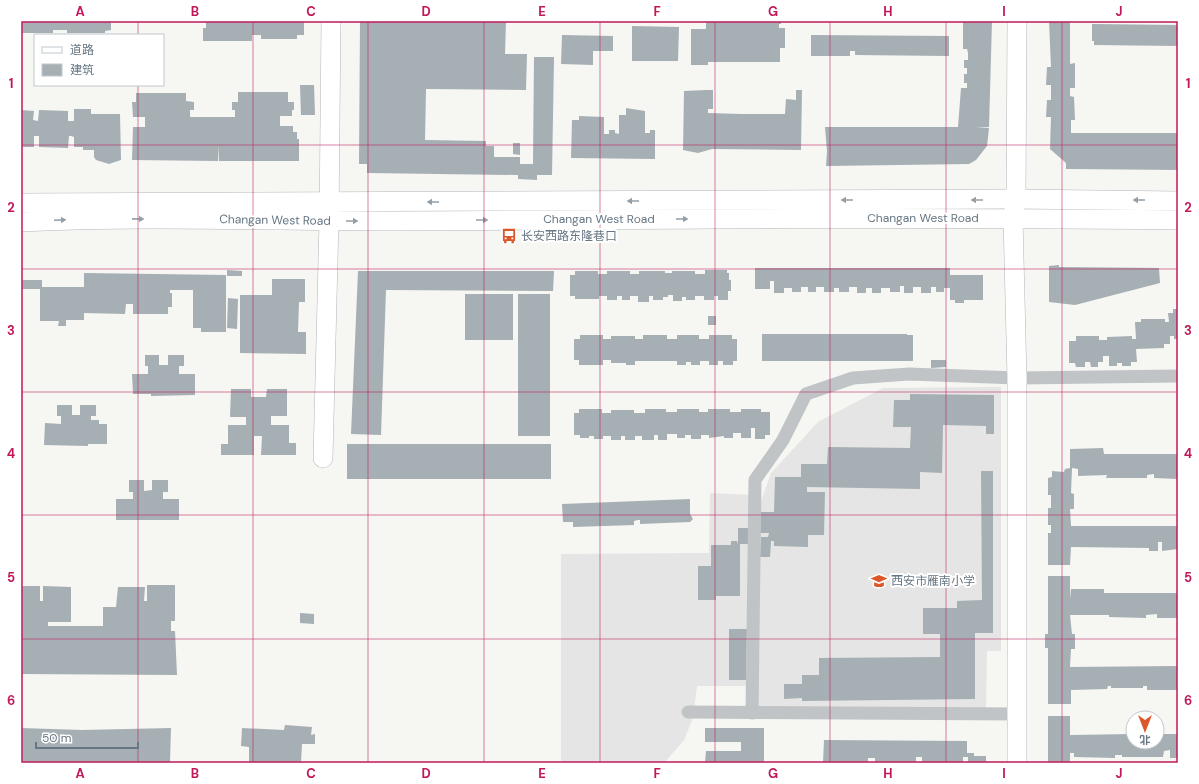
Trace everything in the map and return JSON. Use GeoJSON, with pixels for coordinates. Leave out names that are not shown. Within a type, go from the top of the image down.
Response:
{"type":"FeatureCollection","features":[{"type":"Feature","properties":{"kind":"main road"},"geometry":{"type":"LineString","coordinates":[[323,458],[329,221],[331,21]]}},
{"type":"Feature","properties":{"kind":"main road"},"geometry":{"type":"LineString","coordinates":[[1017,21],[1016,199],[1013,218],[1016,378],[1017,763]]}},
{"type":"Feature","properties":{"kind":"main road","name":"Changan West Road"},"geometry":{"type":"LineString","coordinates":[[21,203],[1016,199],[1178,201]]}},
{"type":"Feature","properties":{"kind":"main road","name":"Changan West Road"},"geometry":{"type":"LineString","coordinates":[[21,222],[99,218],[329,221],[1013,218],[1178,220]]}},
{"type":"Feature","properties":{"kind":"street"},"geometry":{"type":"LineString","coordinates":[[752,713],[755,480],[783,440],[806,394],[853,378],[909,374],[1016,378],[1178,376]]}},
{"type":"Feature","properties":{"kind":"street"},"geometry":{"type":"LineString","coordinates":[[688,712],[1017,714]]}},
{"type":"Feature","properties":{"kind":"shaded area","name":"西安市雁南小学"},"geometry":{"type":"Polygon","coordinates":[[[1001,387],[1001,651],[987,651],[986,709],[757,708],[758,510],[771,473],[818,422],[883,388],[1001,387]]]}},
{"type":"Feature","properties":{"kind":"shaded area"},"geometry":{"type":"Polygon","coordinates":[[[710,493],[752,495],[749,686],[697,686],[693,718],[684,740],[664,763],[561,763],[561,554],[709,553],[710,493]]]}},
{"type":"Feature","properties":{"kind":"building"},"geometry":{"type":"Polygon","coordinates":[[[21,21],[111,21],[111,30],[105,31],[105,33],[67,33],[67,30],[53,30],[53,33],[21,33],[21,21]]]}},
{"type":"Feature","properties":{"kind":"building"},"geometry":{"type":"Polygon","coordinates":[[[206,21],[304,21],[304,35],[297,35],[297,39],[261,39],[261,35],[252,35],[252,41],[203,41],[203,28],[206,28],[206,21]]]}},
{"type":"Feature","properties":{"kind":"building"},"geometry":{"type":"Polygon","coordinates":[[[360,21],[506,21],[505,54],[527,54],[526,90],[426,89],[425,140],[486,141],[486,146],[494,146],[494,157],[520,157],[520,164],[533,164],[534,57],[554,57],[552,175],[537,175],[537,180],[518,179],[518,175],[367,173],[367,164],[359,164],[360,21]]]}},
{"type":"Feature","properties":{"kind":"building"},"geometry":{"type":"Polygon","coordinates":[[[706,21],[781,21],[779,28],[785,28],[785,48],[780,48],[780,62],[708,62],[708,65],[691,65],[691,29],[706,29],[706,21]]]}},
{"type":"Feature","properties":{"kind":"building"},"geometry":{"type":"Polygon","coordinates":[[[963,21],[992,21],[989,127],[976,127],[989,128],[987,146],[976,160],[969,164],[826,166],[827,151],[825,127],[958,127],[961,88],[967,88],[967,83],[964,83],[964,74],[967,74],[967,68],[964,68],[964,60],[968,60],[968,53],[967,49],[963,49],[963,21]]]}},
{"type":"Feature","properties":{"kind":"building"},"geometry":{"type":"Polygon","coordinates":[[[1049,21],[1070,21],[1070,64],[1075,63],[1075,88],[1070,88],[1070,96],[1074,97],[1075,120],[1071,120],[1071,169],[1066,169],[1066,163],[1050,149],[1051,117],[1046,117],[1047,100],[1051,100],[1051,85],[1046,85],[1047,67],[1051,67],[1049,21]]]}},
{"type":"Feature","properties":{"kind":"building"},"geometry":{"type":"Polygon","coordinates":[[[1092,24],[1178,25],[1178,46],[1094,45],[1094,41],[1092,41],[1092,24]]]}},
{"type":"Feature","properties":{"kind":"building"},"geometry":{"type":"Polygon","coordinates":[[[632,26],[679,27],[678,61],[632,61],[632,26]]]}},
{"type":"Feature","properties":{"kind":"building"},"geometry":{"type":"Polygon","coordinates":[[[562,35],[613,36],[613,51],[593,51],[593,65],[561,64],[562,35]]]}},
{"type":"Feature","properties":{"kind":"building"},"geometry":{"type":"Polygon","coordinates":[[[811,35],[949,36],[949,56],[855,55],[855,51],[850,51],[850,56],[811,56],[811,35]]]}},
{"type":"Feature","properties":{"kind":"building"},"geometry":{"type":"Polygon","coordinates":[[[300,85],[314,85],[315,115],[301,115],[300,85]]]}},
{"type":"Feature","properties":{"kind":"building"},"geometry":{"type":"Polygon","coordinates":[[[713,90],[713,109],[708,109],[708,113],[785,114],[786,99],[796,100],[796,90],[802,90],[801,150],[712,149],[698,153],[683,150],[684,91],[713,90]]]}},
{"type":"Feature","properties":{"kind":"building"},"geometry":{"type":"Polygon","coordinates":[[[238,92],[288,92],[288,102],[294,102],[294,110],[292,110],[292,116],[280,116],[280,126],[293,126],[293,132],[297,132],[297,139],[299,139],[299,161],[219,161],[219,145],[218,161],[132,160],[133,127],[145,127],[145,117],[133,117],[132,102],[136,102],[136,93],[186,93],[186,101],[194,102],[194,110],[190,110],[190,117],[235,117],[235,110],[232,110],[232,102],[238,102],[238,92]]]}},
{"type":"Feature","properties":{"kind":"building"},"geometry":{"type":"Polygon","coordinates":[[[626,108],[645,111],[645,133],[650,133],[650,130],[655,130],[655,159],[571,158],[572,120],[579,120],[579,116],[604,117],[604,134],[609,134],[609,130],[615,130],[615,133],[619,134],[619,115],[626,115],[626,108]]]}},
{"type":"Feature","properties":{"kind":"building"},"geometry":{"type":"Polygon","coordinates":[[[74,109],[91,109],[91,114],[120,114],[121,160],[109,164],[96,160],[94,157],[94,150],[83,150],[83,147],[74,147],[74,137],[71,136],[69,136],[68,148],[39,147],[39,136],[34,136],[34,147],[21,147],[21,110],[34,111],[33,120],[38,121],[39,110],[68,111],[68,121],[74,121],[74,109]]]}},
{"type":"Feature","properties":{"kind":"building"},"geometry":{"type":"Polygon","coordinates":[[[1071,133],[1178,133],[1178,170],[1071,169],[1071,133]]]}},
{"type":"Feature","properties":{"kind":"building"},"geometry":{"type":"Polygon","coordinates":[[[513,143],[520,143],[520,155],[513,154],[513,143]]]}},
{"type":"Feature","properties":{"kind":"building"},"geometry":{"type":"Polygon","coordinates":[[[1059,265],[1059,267],[1159,268],[1160,283],[1075,305],[1049,302],[1049,266],[1059,265]]]}},
{"type":"Feature","properties":{"kind":"building"},"geometry":{"type":"Polygon","coordinates":[[[755,268],[950,268],[950,275],[983,275],[983,300],[964,300],[964,303],[955,303],[955,300],[950,300],[950,288],[944,288],[944,292],[936,292],[936,287],[931,287],[931,293],[921,293],[921,287],[913,287],[913,293],[904,293],[904,286],[900,286],[900,292],[890,292],[890,288],[881,288],[881,293],[872,293],[872,288],[866,288],[866,293],[857,293],[857,287],[849,287],[849,292],[839,292],[839,288],[834,288],[834,292],[824,292],[824,287],[816,287],[816,292],[808,292],[808,287],[801,287],[801,292],[792,292],[792,288],[784,288],[784,293],[774,293],[774,281],[770,281],[770,289],[755,289],[755,268]]]}},
{"type":"Feature","properties":{"kind":"building"},"geometry":{"type":"Polygon","coordinates":[[[227,270],[242,271],[242,276],[227,276],[227,270]]]}},
{"type":"Feature","properties":{"kind":"building"},"geometry":{"type":"Polygon","coordinates":[[[705,270],[727,270],[727,273],[729,273],[729,280],[731,280],[731,291],[728,291],[728,300],[718,300],[718,296],[714,296],[714,300],[704,300],[704,296],[695,296],[695,300],[686,300],[686,297],[682,297],[682,301],[673,301],[673,295],[668,295],[668,297],[663,297],[663,300],[653,300],[653,296],[649,296],[649,302],[638,302],[638,296],[630,296],[630,300],[622,300],[622,296],[617,296],[617,300],[607,300],[607,296],[599,296],[599,299],[575,299],[575,296],[570,296],[570,275],[575,275],[575,271],[598,271],[598,274],[607,274],[607,271],[630,271],[630,274],[639,274],[639,271],[665,271],[665,273],[672,273],[672,271],[695,271],[695,274],[705,274],[705,270]]]}},
{"type":"Feature","properties":{"kind":"building"},"geometry":{"type":"Polygon","coordinates":[[[358,271],[554,271],[553,291],[386,290],[381,435],[351,434],[358,271]]]}},
{"type":"Feature","properties":{"kind":"building"},"geometry":{"type":"Polygon","coordinates":[[[84,273],[226,275],[226,332],[201,332],[201,328],[193,328],[193,290],[170,290],[170,293],[172,293],[172,307],[168,307],[168,314],[133,314],[133,304],[126,304],[125,314],[84,313],[84,320],[66,320],[66,326],[58,326],[59,321],[40,321],[40,289],[21,289],[21,280],[42,280],[42,287],[84,287],[84,273]]]}},
{"type":"Feature","properties":{"kind":"building"},"geometry":{"type":"Polygon","coordinates":[[[272,279],[305,279],[305,302],[299,302],[298,332],[306,332],[306,354],[240,353],[240,295],[272,295],[272,279]]]}},
{"type":"Feature","properties":{"kind":"building"},"geometry":{"type":"Polygon","coordinates":[[[465,294],[513,294],[513,340],[465,340],[465,294]]]}},
{"type":"Feature","properties":{"kind":"building"},"geometry":{"type":"Polygon","coordinates":[[[518,294],[550,294],[550,436],[518,436],[518,294]]]}},
{"type":"Feature","properties":{"kind":"building"},"geometry":{"type":"Polygon","coordinates":[[[228,298],[238,299],[237,329],[227,328],[228,298]]]}},
{"type":"Feature","properties":{"kind":"building"},"geometry":{"type":"Polygon","coordinates":[[[1173,309],[1178,309],[1178,339],[1174,339],[1174,336],[1170,336],[1170,344],[1164,344],[1164,348],[1136,349],[1137,362],[1131,362],[1131,366],[1122,366],[1122,363],[1117,363],[1117,366],[1109,366],[1109,356],[1103,356],[1103,362],[1098,362],[1098,367],[1091,367],[1090,362],[1085,362],[1085,367],[1076,367],[1075,363],[1069,363],[1069,341],[1076,341],[1076,336],[1099,336],[1099,340],[1107,340],[1107,337],[1132,336],[1132,339],[1136,339],[1135,322],[1141,322],[1141,319],[1165,319],[1165,322],[1169,322],[1168,313],[1173,313],[1173,309]]]}},
{"type":"Feature","properties":{"kind":"building"},"geometry":{"type":"Polygon","coordinates":[[[708,316],[716,316],[716,325],[708,325],[708,316]]]}},
{"type":"Feature","properties":{"kind":"building"},"geometry":{"type":"Polygon","coordinates":[[[762,334],[913,335],[913,361],[762,361],[762,334]]]}},
{"type":"Feature","properties":{"kind":"building"},"geometry":{"type":"Polygon","coordinates":[[[580,335],[603,335],[603,339],[611,339],[611,336],[635,336],[635,339],[643,339],[643,335],[667,335],[667,339],[677,339],[677,335],[699,335],[699,339],[709,339],[709,335],[732,335],[732,339],[737,339],[737,361],[733,361],[733,365],[723,365],[723,361],[718,361],[718,365],[709,365],[709,361],[700,361],[700,365],[691,365],[691,362],[686,362],[686,365],[677,365],[677,361],[635,361],[635,365],[626,365],[626,363],[611,363],[611,360],[603,360],[603,365],[579,365],[579,360],[574,360],[574,339],[580,339],[580,335]]]}},
{"type":"Feature","properties":{"kind":"building"},"geometry":{"type":"Polygon","coordinates":[[[145,355],[159,355],[159,365],[168,365],[168,355],[184,355],[184,366],[179,366],[179,374],[195,374],[195,395],[151,396],[151,394],[133,394],[132,374],[148,374],[148,366],[145,366],[145,355]]]}},
{"type":"Feature","properties":{"kind":"building"},"geometry":{"type":"Polygon","coordinates":[[[931,360],[946,360],[946,367],[931,368],[931,360]]]}},
{"type":"Feature","properties":{"kind":"building"},"geometry":{"type":"Polygon","coordinates":[[[231,389],[251,389],[251,397],[266,397],[267,389],[287,389],[287,416],[271,416],[271,425],[289,425],[289,443],[296,443],[296,455],[261,455],[262,436],[254,436],[254,455],[221,455],[221,444],[228,444],[228,425],[246,425],[246,417],[230,417],[231,389]]]}},
{"type":"Feature","properties":{"kind":"building"},"geometry":{"type":"Polygon","coordinates":[[[910,394],[994,395],[994,434],[986,434],[986,426],[943,425],[942,473],[920,472],[920,489],[807,487],[807,492],[825,492],[824,535],[808,535],[808,547],[774,546],[774,541],[771,541],[770,557],[760,557],[761,537],[768,537],[769,533],[760,533],[761,512],[774,512],[775,477],[801,477],[801,464],[827,464],[828,447],[910,448],[911,427],[893,427],[894,400],[910,400],[910,394]]]}},
{"type":"Feature","properties":{"kind":"building"},"geometry":{"type":"Polygon","coordinates":[[[57,405],[72,405],[72,415],[80,415],[80,405],[96,405],[96,416],[91,416],[91,420],[99,420],[99,424],[107,424],[107,444],[88,444],[88,446],[44,445],[45,423],[61,424],[61,416],[57,416],[57,405]]]}},
{"type":"Feature","properties":{"kind":"building"},"geometry":{"type":"Polygon","coordinates":[[[579,409],[602,409],[602,413],[611,413],[611,410],[634,410],[634,413],[645,413],[645,409],[666,409],[666,412],[677,412],[677,409],[699,409],[699,412],[708,412],[708,409],[730,409],[730,412],[741,412],[741,409],[761,409],[761,412],[770,412],[770,435],[765,435],[765,439],[755,439],[755,428],[751,428],[751,438],[741,438],[741,433],[733,433],[733,438],[724,438],[724,436],[709,438],[709,435],[701,435],[701,439],[691,439],[691,435],[685,435],[685,438],[677,438],[677,434],[667,434],[667,440],[658,440],[658,435],[654,435],[654,440],[642,440],[642,436],[635,436],[635,440],[625,440],[625,436],[621,436],[621,440],[611,440],[611,436],[603,436],[603,439],[594,439],[594,436],[589,436],[589,438],[580,438],[580,435],[574,435],[574,413],[579,413],[579,409]]]}},
{"type":"Feature","properties":{"kind":"building"},"geometry":{"type":"Polygon","coordinates":[[[347,444],[551,444],[551,479],[347,479],[347,444]]]}},
{"type":"Feature","properties":{"kind":"building"},"geometry":{"type":"Polygon","coordinates":[[[1103,448],[1104,454],[1178,454],[1178,479],[1154,478],[1154,474],[1147,475],[1147,478],[1106,478],[1107,475],[1078,476],[1078,469],[1072,468],[1071,493],[1074,494],[1074,509],[1070,509],[1071,526],[1178,526],[1178,549],[1162,551],[1162,542],[1158,542],[1158,551],[1149,551],[1149,548],[1071,547],[1070,565],[1048,565],[1048,533],[1051,533],[1051,525],[1048,525],[1048,508],[1051,508],[1051,495],[1048,495],[1048,478],[1052,477],[1052,471],[1064,472],[1065,469],[1070,468],[1070,449],[1103,448]]]}},
{"type":"Feature","properties":{"kind":"building"},"geometry":{"type":"Polygon","coordinates":[[[981,471],[993,471],[993,633],[975,633],[975,699],[802,701],[802,698],[784,699],[784,684],[802,684],[802,675],[819,675],[819,658],[940,657],[940,634],[923,634],[923,608],[957,608],[957,601],[982,600],[981,471]]]}},
{"type":"Feature","properties":{"kind":"building"},"geometry":{"type":"Polygon","coordinates":[[[129,480],[144,480],[144,491],[152,490],[152,480],[168,480],[168,492],[163,492],[163,499],[179,499],[179,520],[116,520],[116,499],[133,499],[133,492],[129,492],[129,480]]]}},
{"type":"Feature","properties":{"kind":"building"},"geometry":{"type":"Polygon","coordinates":[[[690,499],[690,514],[693,519],[690,522],[640,524],[640,520],[638,520],[634,521],[634,525],[573,527],[573,522],[563,522],[562,504],[690,499]]]}},
{"type":"Feature","properties":{"kind":"building"},"geometry":{"type":"Polygon","coordinates":[[[738,528],[750,528],[750,544],[740,544],[740,596],[716,596],[716,600],[698,600],[698,566],[711,566],[711,545],[731,545],[731,541],[737,541],[738,544],[738,528]]]}},
{"type":"Feature","properties":{"kind":"building"},"geometry":{"type":"Polygon","coordinates":[[[1048,576],[1070,576],[1070,599],[1071,589],[1104,589],[1104,593],[1178,593],[1178,618],[1157,618],[1157,614],[1146,615],[1146,618],[1109,617],[1109,615],[1070,615],[1072,634],[1075,634],[1075,649],[1071,649],[1070,667],[1178,666],[1178,690],[1147,690],[1147,686],[1143,686],[1143,688],[1111,688],[1111,686],[1108,686],[1107,689],[1071,690],[1071,704],[1048,704],[1048,648],[1045,648],[1045,634],[1048,634],[1048,576]]]}},
{"type":"Feature","properties":{"kind":"building"},"geometry":{"type":"Polygon","coordinates":[[[147,585],[175,585],[175,621],[171,621],[171,631],[175,631],[177,675],[21,674],[21,586],[40,586],[40,601],[43,601],[43,586],[71,587],[71,622],[48,622],[48,626],[103,626],[103,607],[116,607],[118,587],[145,587],[144,601],[147,601],[147,585]]]}},
{"type":"Feature","properties":{"kind":"building"},"geometry":{"type":"Polygon","coordinates":[[[300,613],[314,614],[314,624],[300,623],[300,613]]]}},
{"type":"Feature","properties":{"kind":"building"},"geometry":{"type":"Polygon","coordinates":[[[729,629],[747,629],[746,680],[729,680],[729,629]]]}},
{"type":"Feature","properties":{"kind":"building"},"geometry":{"type":"Polygon","coordinates":[[[1048,716],[1070,716],[1070,735],[1125,734],[1125,750],[1165,750],[1165,734],[1178,734],[1178,758],[1170,758],[1170,750],[1164,751],[1163,757],[1122,757],[1122,755],[1115,755],[1115,758],[1074,757],[1074,753],[1070,753],[1070,763],[1048,763],[1048,716]]]}},
{"type":"Feature","properties":{"kind":"building"},"geometry":{"type":"Polygon","coordinates":[[[285,725],[312,727],[311,735],[315,734],[315,744],[302,744],[301,763],[249,763],[249,747],[241,746],[242,728],[284,730],[285,725]]]}},
{"type":"Feature","properties":{"kind":"building"},"geometry":{"type":"Polygon","coordinates":[[[21,728],[82,730],[171,728],[170,762],[21,763],[21,728]]]}},
{"type":"Feature","properties":{"kind":"building"},"geometry":{"type":"Polygon","coordinates":[[[705,728],[764,728],[764,763],[705,763],[706,751],[741,751],[741,742],[705,742],[705,728]]]}},
{"type":"Feature","properties":{"kind":"building"},"geometry":{"type":"Polygon","coordinates":[[[824,740],[967,741],[967,753],[974,753],[974,756],[986,756],[986,763],[968,763],[968,757],[963,757],[963,763],[922,763],[922,757],[916,757],[916,763],[875,763],[875,758],[868,758],[868,763],[823,763],[824,740]]]}},
{"type":"Feature","properties":{"kind":"place","name":"长安西路东隆巷口"},"geometry":{"type":"Point","coordinates":[509,236]}},
{"type":"Feature","properties":{"kind":"place","name":"西安市雁南小学"},"geometry":{"type":"Point","coordinates":[879,581]}}]}
